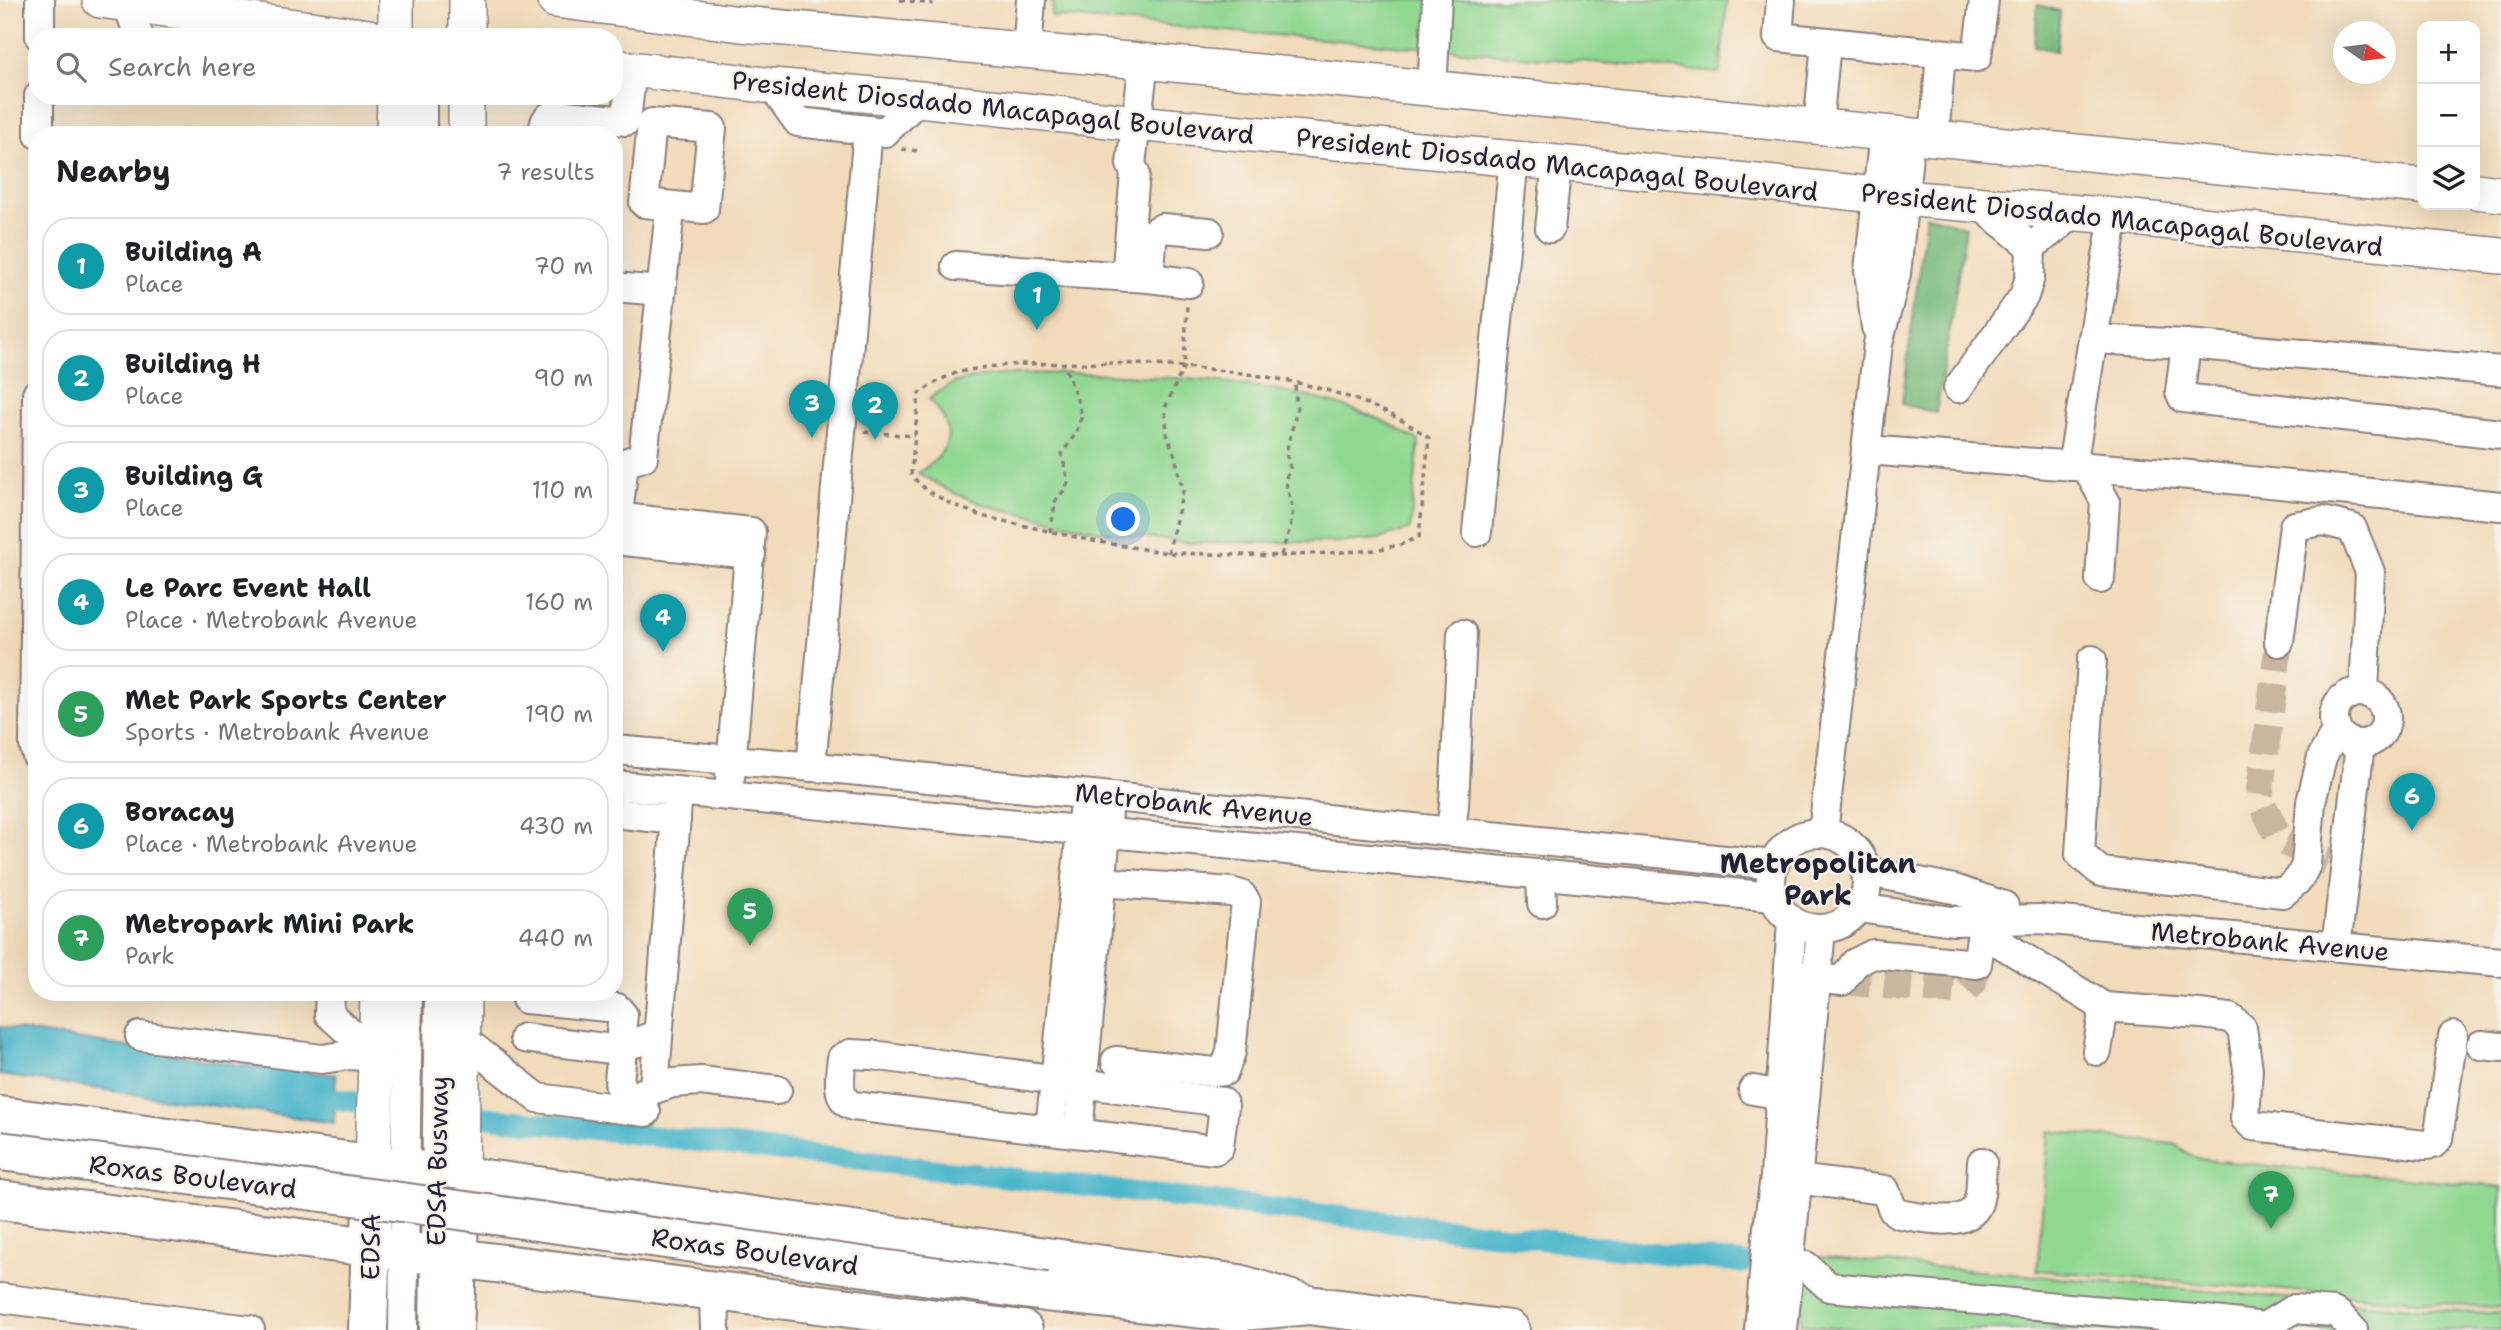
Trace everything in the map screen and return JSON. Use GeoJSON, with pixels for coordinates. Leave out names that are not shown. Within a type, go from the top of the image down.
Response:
{"type":"FeatureCollection","features":[{"type":"Feature","properties":{"kind":"highway"},"geometry":{"type":"LineString","coordinates":[[0,1116],[233,1145],[420,1154],[553,1188],[1239,1284],[1308,1306]]}},
{"type":"Feature","properties":{"kind":"highway"},"geometry":{"type":"LineString","coordinates":[[228,1228],[239,1217],[247,1203],[250,1188],[249,1172],[243,1157],[233,1145]]}},
{"type":"Feature","properties":{"kind":"highway","name":"Roxas Boulevard"},"geometry":{"type":"LineString","coordinates":[[0,1152],[401,1202],[1038,1312],[1233,1312],[1308,1306],[1510,1330]]}},
{"type":"Feature","properties":{"kind":"highway","name":"EDSA"},"geometry":{"type":"LineString","coordinates":[[420,1154],[416,1254],[454,1330]]}},
{"type":"Feature","properties":{"kind":"highway","name":"EDSA"},"geometry":{"type":"LineString","coordinates":[[368,1330],[416,1254],[420,1154]]}},
{"type":"Feature","properties":{"kind":"highway","name":"Roxas Boulevard"},"geometry":{"type":"LineString","coordinates":[[0,1174],[1176,1330]]}},
{"type":"Feature","properties":{"kind":"highway"},"geometry":{"type":"LineString","coordinates":[[543,1269],[530,1261],[520,1248],[517,1225],[526,1203],[538,1193],[553,1188]]}},
{"type":"Feature","properties":{"kind":"highway"},"geometry":{"type":"LineString","coordinates":[[0,1200],[714,1291],[920,1324],[1038,1312]]}},
{"type":"Feature","properties":{"kind":"main road"},"geometry":{"type":"LineString","coordinates":[[396,0],[396,28]]}},
{"type":"Feature","properties":{"kind":"main road"},"geometry":{"type":"LineString","coordinates":[[467,0],[467,28]]}},
{"type":"Feature","properties":{"kind":"main road"},"geometry":{"type":"LineString","coordinates":[[555,0],[741,24],[2417,186]]}},
{"type":"Feature","properties":{"kind":"main road"},"geometry":{"type":"LineString","coordinates":[[114,2],[264,28]]}},
{"type":"Feature","properties":{"kind":"main road","name":"President Diosdado Macapagal Boulevard"},"geometry":{"type":"LineString","coordinates":[[623,68],[1136,123],[1891,197],[2114,216],[2501,256]]}},
{"type":"Feature","properties":{"kind":"main road"},"geometry":{"type":"LineString","coordinates":[[394,126],[395,105]]}},
{"type":"Feature","properties":{"kind":"main road"},"geometry":{"type":"LineString","coordinates":[[466,105],[466,126]]}},
{"type":"Feature","properties":{"kind":"main road"},"geometry":{"type":"LineString","coordinates":[[2480,192],[2501,194]]}},
{"type":"Feature","properties":{"kind":"main road"},"geometry":{"type":"LineString","coordinates":[[379,1001],[387,1064],[420,1154]]}},
{"type":"Feature","properties":{"kind":"main road"},"geometry":{"type":"LineString","coordinates":[[420,1154],[464,1040],[463,1001]]}},
{"type":"Feature","properties":{"kind":"street"},"geometry":{"type":"LineString","coordinates":[[40,0],[40,28]]}},
{"type":"Feature","properties":{"kind":"street"},"geometry":{"type":"LineString","coordinates":[[1027,51],[1031,0]]}},
{"type":"Feature","properties":{"kind":"street"},"geometry":{"type":"LineString","coordinates":[[1432,89],[1437,0]]}},
{"type":"Feature","properties":{"kind":"street"},"geometry":{"type":"LineString","coordinates":[[1781,0],[1778,37],[1977,57],[1984,0]]}},
{"type":"Feature","properties":{"kind":"street"},"geometry":{"type":"LineString","coordinates":[[114,2],[133,28]]}},
{"type":"Feature","properties":{"kind":"street"},"geometry":{"type":"LineString","coordinates":[[1818,127],[1826,43]]}},
{"type":"Feature","properties":{"kind":"street"},"geometry":{"type":"LineString","coordinates":[[1824,833],[1878,344],[1896,274],[1891,197],[1909,136],[1940,92],[1941,54]]}},
{"type":"Feature","properties":{"kind":"street"},"geometry":{"type":"LineString","coordinates":[[1130,277],[1123,172],[1130,164],[1144,63]]}},
{"type":"Feature","properties":{"kind":"street"},"geometry":{"type":"LineString","coordinates":[[544,126],[548,117],[555,114],[626,121],[623,68]]}},
{"type":"Feature","properties":{"kind":"street"},"geometry":{"type":"LineString","coordinates":[[772,86],[798,122],[885,132],[919,99]]}},
{"type":"Feature","properties":{"kind":"street"},"geometry":{"type":"LineString","coordinates":[[39,105],[39,126]]}},
{"type":"Feature","properties":{"kind":"street"},"geometry":{"type":"LineString","coordinates":[[422,105],[422,126]]}},
{"type":"Feature","properties":{"kind":"street"},"geometry":{"type":"LineString","coordinates":[[652,123],[712,128],[704,209],[644,203],[652,123]]}},
{"type":"Feature","properties":{"kind":"street"},"geometry":{"type":"LineString","coordinates":[[811,767],[868,130]]}},
{"type":"Feature","properties":{"kind":"street"},"geometry":{"type":"LineString","coordinates":[[1477,532],[1514,158]]}},
{"type":"Feature","properties":{"kind":"street"},"geometry":{"type":"LineString","coordinates":[[1550,228],[1557,163]]}},
{"type":"Feature","properties":{"kind":"street"},"geometry":{"type":"LineString","coordinates":[[1980,205],[2031,247]]}},
{"type":"Feature","properties":{"kind":"street"},"geometry":{"type":"LineString","coordinates":[[2031,247],[2075,213]]}},
{"type":"Feature","properties":{"kind":"street"},"geometry":{"type":"LineString","coordinates":[[2101,579],[2105,501],[2080,467],[2093,339],[2114,216]]}},
{"type":"Feature","properties":{"kind":"street"},"geometry":{"type":"LineString","coordinates":[[623,462],[643,457],[669,220]]}},
{"type":"Feature","properties":{"kind":"street"},"geometry":{"type":"LineString","coordinates":[[1130,277],[1153,233],[1162,228],[1209,232]]}},
{"type":"Feature","properties":{"kind":"street"},"geometry":{"type":"LineString","coordinates":[[1958,388],[2024,296],[2030,277],[2031,247]]}},
{"type":"Feature","properties":{"kind":"street"},"geometry":{"type":"LineString","coordinates":[[956,267],[1189,283]]}},
{"type":"Feature","properties":{"kind":"street"},"geometry":{"type":"LineString","coordinates":[[623,288],[661,291]]}},
{"type":"Feature","properties":{"kind":"street"},"geometry":{"type":"LineString","coordinates":[[2093,339],[2186,344],[2501,371]]}},
{"type":"Feature","properties":{"kind":"street"},"geometry":{"type":"LineString","coordinates":[[2186,344],[2179,392],[2183,398],[2501,434]]}},
{"type":"Feature","properties":{"kind":"street"},"geometry":{"type":"LineString","coordinates":[[1866,450],[2501,506]]}},
{"type":"Feature","properties":{"kind":"street"},"geometry":{"type":"LineString","coordinates":[[2279,642],[2294,526],[2323,522],[2352,528],[2370,572],[2364,692]]}},
{"type":"Feature","properties":{"kind":"street"},"geometry":{"type":"LineString","coordinates":[[623,528],[751,532],[728,797]]}},
{"type":"Feature","properties":{"kind":"street"},"geometry":{"type":"LineString","coordinates":[[1451,831],[1462,634]]}},
{"type":"Feature","properties":{"kind":"street"},"geometry":{"type":"LineString","coordinates":[[2092,660],[2080,854],[2101,872],[2283,893],[2299,879],[2306,865],[2311,802],[2322,757],[2336,731]]}},
{"type":"Feature","properties":{"kind":"street"},"geometry":{"type":"LineString","coordinates":[[2364,692],[2379,700],[2386,716],[2386,724],[2377,739],[2361,745],[2346,741],[2336,731],[2333,723],[2336,706],[2347,695],[2364,692]]}},
{"type":"Feature","properties":{"kind":"street"},"geometry":{"type":"LineString","coordinates":[[2336,947],[2336,865],[2361,745]]}},
{"type":"Feature","properties":{"kind":"street","name":"Metrobank Avenue"},"geometry":{"type":"LineString","coordinates":[[623,751],[1097,794],[1774,865]]}},
{"type":"Feature","properties":{"kind":"street","name":"Metrobank Avenue"},"geometry":{"type":"LineString","coordinates":[[623,786],[1773,897]]}},
{"type":"Feature","properties":{"kind":"street"},"geometry":{"type":"LineString","coordinates":[[464,1040],[538,1098],[649,1112],[657,1104],[661,997],[678,792]]}},
{"type":"Feature","properties":{"kind":"street"},"geometry":{"type":"LineString","coordinates":[[1078,1132],[1070,1081],[1097,794]]}},
{"type":"Feature","properties":{"kind":"street"},"geometry":{"type":"LineString","coordinates":[[623,814],[676,820]]}},
{"type":"Feature","properties":{"kind":"street"},"geometry":{"type":"LineString","coordinates":[[1824,833],[1838,837],[1850,845],[1860,857],[1865,871],[1864,897],[1858,908],[1842,923],[1821,930],[1792,922],[1781,911],[1773,897],[1771,875],[1781,851],[1793,840],[1808,834],[1824,833]]}},
{"type":"Feature","properties":{"kind":"street"},"geometry":{"type":"LineString","coordinates":[[1090,870],[1231,892],[1241,895],[1246,902],[1231,1052],[1224,1071],[1116,1060]]}},
{"type":"Feature","properties":{"kind":"street","name":"Metrobank Avenue"},"geometry":{"type":"LineString","coordinates":[[1865,871],[1954,889],[1984,918]]}},
{"type":"Feature","properties":{"kind":"street"},"geometry":{"type":"LineString","coordinates":[[1541,875],[1542,903]]}},
{"type":"Feature","properties":{"kind":"street","name":"Metrobank Avenue"},"geometry":{"type":"LineString","coordinates":[[1858,908],[1952,920],[2040,919],[2501,962]]}},
{"type":"Feature","properties":{"kind":"street"},"geometry":{"type":"LineString","coordinates":[[1816,978],[1873,954],[1977,964],[1984,918],[2104,1007],[2230,1018],[2242,1028],[2248,1069],[2245,1118],[2253,1126],[2425,1145],[2434,1144],[2438,1139],[2453,1036]]}},
{"type":"Feature","properties":{"kind":"street"},"geometry":{"type":"LineString","coordinates":[[1792,922],[1816,978]]}},
{"type":"Feature","properties":{"kind":"street"},"geometry":{"type":"LineString","coordinates":[[1759,1330],[1780,1229],[1786,1177],[1779,1094],[1816,978],[1821,930]]}},
{"type":"Feature","properties":{"kind":"street"},"geometry":{"type":"LineString","coordinates":[[623,995],[661,997]]}},
{"type":"Feature","properties":{"kind":"street"},"geometry":{"type":"LineString","coordinates":[[330,1001],[329,1014],[387,1064]]}},
{"type":"Feature","properties":{"kind":"street","name":"EDSA Busway"},"geometry":{"type":"LineString","coordinates":[[387,1064],[405,1001]]}},
{"type":"Feature","properties":{"kind":"street","name":"EDSA Busway"},"geometry":{"type":"LineString","coordinates":[[440,1001],[451,1075]]}},
{"type":"Feature","properties":{"kind":"street"},"geometry":{"type":"LineString","coordinates":[[522,1073],[526,1001]]}},
{"type":"Feature","properties":{"kind":"street"},"geometry":{"type":"LineString","coordinates":[[568,1001],[617,1008],[623,1012],[621,1032],[628,1042],[641,1042],[659,1032]]}},
{"type":"Feature","properties":{"kind":"street"},"geometry":{"type":"LineString","coordinates":[[2097,1051],[2104,1007]]}},
{"type":"Feature","properties":{"kind":"street"},"geometry":{"type":"LineString","coordinates":[[140,1036],[322,1059],[350,1055],[387,1064]]}},
{"type":"Feature","properties":{"kind":"street"},"geometry":{"type":"LineString","coordinates":[[524,1038],[616,1048],[621,1052],[619,1087],[624,1096],[636,1097],[673,1083],[702,1081],[778,1090]]}},
{"type":"Feature","properties":{"kind":"street"},"geometry":{"type":"LineString","coordinates":[[850,1054],[872,1055],[1209,1099],[1222,1101],[1224,1106],[1219,1147],[1215,1150],[1050,1129],[846,1104],[842,1098],[842,1058],[850,1054]]}},
{"type":"Feature","properties":{"kind":"street"},"geometry":{"type":"LineString","coordinates":[[1050,1129],[1070,1081]]}},
{"type":"Feature","properties":{"kind":"street"},"geometry":{"type":"LineString","coordinates":[[1786,1177],[1885,1189],[1893,1210],[1899,1214],[1949,1221],[1969,1214],[1977,1205],[1982,1162]]}},
{"type":"Feature","properties":{"kind":"street"},"geometry":{"type":"LineString","coordinates":[[1780,1229],[1783,1330]]}},
{"type":"Feature","properties":{"kind":"street","name":"EDSA Busway"},"geometry":{"type":"LineString","coordinates":[[403,1330],[416,1254]]}},
{"type":"Feature","properties":{"kind":"street","name":"EDSA Busway"},"geometry":{"type":"LineString","coordinates":[[416,1254],[434,1330]]}},
{"type":"Feature","properties":{"kind":"street"},"geometry":{"type":"LineString","coordinates":[[1806,1266],[1829,1287],[2115,1321],[2266,1328],[2294,1309],[2333,1312],[2353,1330]]}},
{"type":"Feature","properties":{"kind":"street"},"geometry":{"type":"LineString","coordinates":[[714,1291],[715,1330]]}},
{"type":"Feature","properties":{"kind":"street"},"geometry":{"type":"LineString","coordinates":[[0,1298],[250,1330]]}},
{"type":"Feature","properties":{"kind":"path"},"geometry":{"type":"LineString","coordinates":[[900,0],[933,4]]}},
{"type":"Feature","properties":{"kind":"path"},"geometry":{"type":"LineString","coordinates":[[1168,553],[1183,491],[1167,434],[1165,408],[1184,366],[1189,283]]}},
{"type":"Feature","properties":{"kind":"path"},"geometry":{"type":"LineString","coordinates":[[1050,532],[1056,500],[1068,482],[1062,454],[1076,433],[1082,415],[1063,364]]}},
{"type":"Feature","properties":{"kind":"path"},"geometry":{"type":"LineString","coordinates":[[1063,364],[1184,366],[1245,373],[1365,404],[1415,428],[1429,438],[1419,537],[1401,545],[1374,550],[1281,556],[1168,553],[1050,532],[981,516],[926,490],[911,475],[919,393],[957,373],[977,369],[1063,364]]}},
{"type":"Feature","properties":{"kind":"path"},"geometry":{"type":"LineString","coordinates":[[1281,556],[1293,510],[1285,480],[1290,468],[1286,452],[1297,411],[1295,384]]}},
{"type":"Feature","properties":{"kind":"path"},"geometry":{"type":"LineString","coordinates":[[841,429],[915,436]]}},
{"type":"Feature","properties":{"kind":"green space"},"geometry":{"type":"Polygon","coordinates":[[[1053,0],[1727,0],[1720,73],[1052,16],[1053,0]]]}},
{"type":"Feature","properties":{"kind":"green space"},"geometry":{"type":"Polygon","coordinates":[[[2038,5],[2060,11],[2057,51],[2034,46],[2038,5]]]}},
{"type":"Feature","properties":{"kind":"green space"},"geometry":{"type":"Polygon","coordinates":[[[1926,215],[1966,227],[1936,413],[1902,404],[1926,215]]]}},
{"type":"Feature","properties":{"kind":"green space"},"geometry":{"type":"Polygon","coordinates":[[[1088,373],[1267,388],[1337,404],[1383,421],[1419,441],[1410,529],[1379,539],[1344,542],[1186,543],[1099,531],[985,505],[951,492],[918,473],[938,456],[948,439],[945,420],[929,399],[946,388],[957,382],[987,376],[1088,373]]]}},
{"type":"Feature","properties":{"kind":"green space"},"geometry":{"type":"Polygon","coordinates":[[[2049,1131],[2174,1144],[2197,1159],[2501,1187],[2501,1308],[2037,1270],[2049,1131]]]}},
{"type":"Feature","properties":{"kind":"green space"},"geometry":{"type":"Polygon","coordinates":[[[1807,1256],[2501,1314],[2501,1330],[1860,1330],[1800,1325],[1807,1256]]]}},
{"type":"Feature","properties":{"kind":"water"},"geometry":{"type":"Polygon","coordinates":[[[0,1027],[241,1065],[336,1075],[334,1123],[0,1075],[0,1027]]]}},
{"type":"Feature","properties":{"kind":"waterway"},"geometry":{"type":"LineString","coordinates":[[307,1096],[1743,1263]]}},
{"type":"Feature","properties":{"kind":"tunnel"},"geometry":{"type":"LineString","coordinates":[[2279,642],[2259,798],[2280,840],[2328,862]]}},
{"type":"Feature","properties":{"kind":"tunnel"},"geometry":{"type":"LineString","coordinates":[[1842,981],[1964,992],[1973,983],[1977,964]]}},
{"type":"Feature","properties":{"kind":"place","name":"Building A"},"geometry":{"type":"Point","coordinates":[1037,330]}},
{"type":"Feature","properties":{"kind":"place","name":"Building G"},"geometry":{"type":"Point","coordinates":[812,438]}},
{"type":"Feature","properties":{"kind":"place","name":"Building H"},"geometry":{"type":"Point","coordinates":[875,440]}},
{"type":"Feature","properties":{"kind":"place","name":"Le Parc Event Hall"},"geometry":{"type":"Point","coordinates":[663,652]}},
{"type":"Feature","properties":{"kind":"place","name":"Boracay"},"geometry":{"type":"Point","coordinates":[2412,831]}},
{"type":"Feature","properties":{"kind":"place","name":"Met Park Sports Center"},"geometry":{"type":"Point","coordinates":[750,946]}},
{"type":"Feature","properties":{"kind":"place","name":"Metropark Mini Park"},"geometry":{"type":"Point","coordinates":[2271,1229]}},
{"type":"Feature","properties":{"kind":"district","name":"Metropolitan Park"},"geometry":{"type":"Point","coordinates":[1818,879]}}]}
